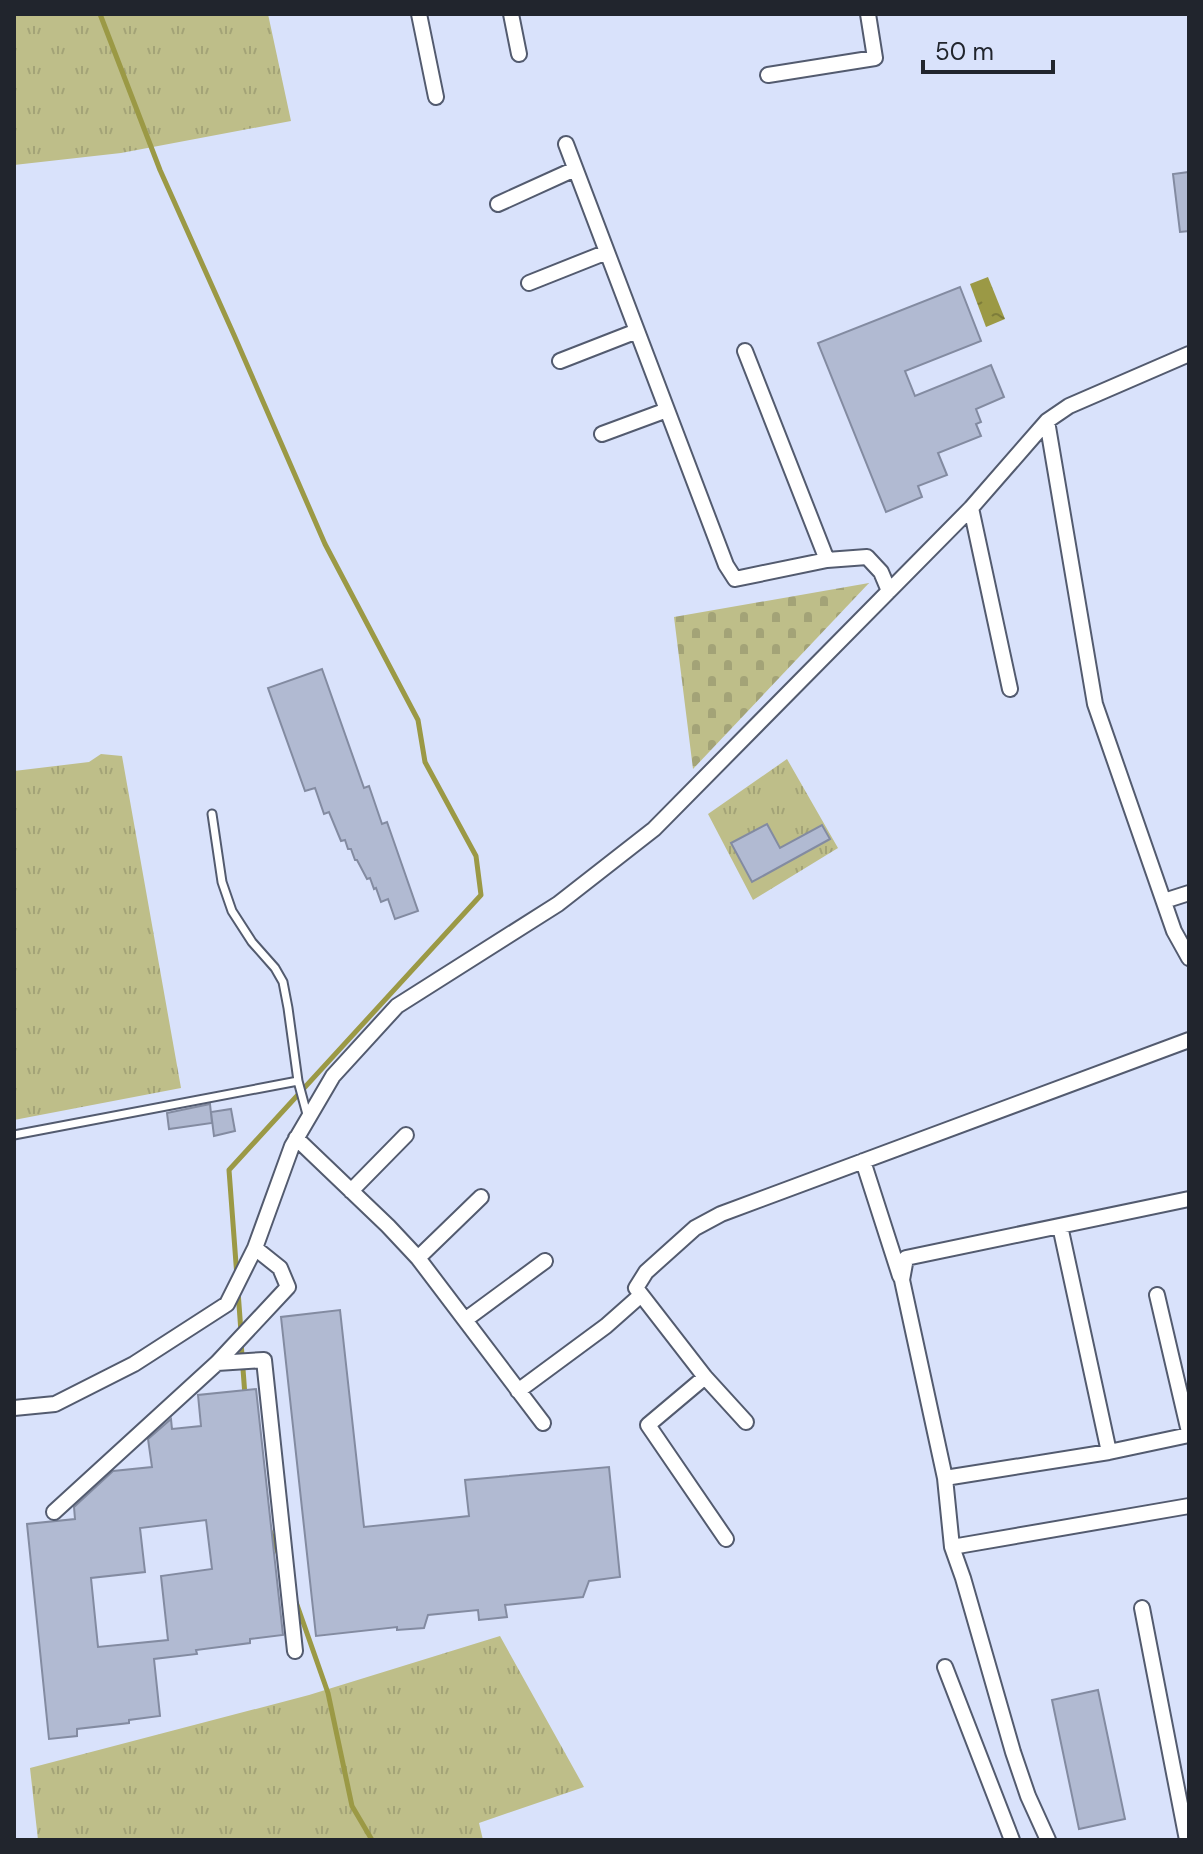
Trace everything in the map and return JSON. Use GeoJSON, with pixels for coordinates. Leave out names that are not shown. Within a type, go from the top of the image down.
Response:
{"type":"FeatureCollection","features":[{"type":"Feature","properties":{"kind":"street"},"geometry":{"type":"LineString","coordinates":[[419,14],[436,97]]}},
{"type":"Feature","properties":{"kind":"street"},"geometry":{"type":"LineString","coordinates":[[511,14],[519,54]]}},
{"type":"Feature","properties":{"kind":"street"},"geometry":{"type":"LineString","coordinates":[[768,75],[875,58],[868,14]]}},
{"type":"Feature","properties":{"kind":"street"},"geometry":{"type":"LineString","coordinates":[[566,144],[726,565],[735,579],[827,560],[867,557],[881,572],[889,591]]}},
{"type":"Feature","properties":{"kind":"street"},"geometry":{"type":"LineString","coordinates":[[498,204],[575,169]]}},
{"type":"Feature","properties":{"kind":"street"},"geometry":{"type":"LineString","coordinates":[[529,283],[607,252]]}},
{"type":"Feature","properties":{"kind":"street"},"geometry":{"type":"LineString","coordinates":[[560,361],[637,331]]}},
{"type":"Feature","properties":{"kind":"street"},"geometry":{"type":"LineString","coordinates":[[745,351],[827,560]]}},
{"type":"Feature","properties":{"kind":"street"},"geometry":{"type":"LineString","coordinates":[[14,1408],[55,1404],[134,1364],[227,1304],[255,1248],[296,1138],[333,1076],[397,1006],[558,904],[654,829],[971,508],[1047,421],[1069,406],[1189,354]]}},
{"type":"Feature","properties":{"kind":"street"},"geometry":{"type":"LineString","coordinates":[[602,434],[667,410]]}},
{"type":"Feature","properties":{"kind":"street"},"geometry":{"type":"LineString","coordinates":[[1047,421],[1095,704],[1174,931],[1189,958]]}},
{"type":"Feature","properties":{"kind":"street"},"geometry":{"type":"LineString","coordinates":[[971,508],[1010,689]]}},
{"type":"Feature","properties":{"kind":"street"},"geometry":{"type":"LineString","coordinates":[[1164,901],[1189,893]]}},
{"type":"Feature","properties":{"kind":"street"},"geometry":{"type":"LineString","coordinates":[[746,1422],[705,1377],[636,1288],[646,1272],[695,1228],[721,1214],[1189,1040]]}},
{"type":"Feature","properties":{"kind":"street"},"geometry":{"type":"LineString","coordinates":[[351,1191],[406,1135]]}},
{"type":"Feature","properties":{"kind":"street"},"geometry":{"type":"LineString","coordinates":[[296,1138],[418,1258],[543,1423]]}},
{"type":"Feature","properties":{"kind":"street"},"geometry":{"type":"LineString","coordinates":[[863,1161],[902,1280],[945,1478],[952,1547],[1013,1752],[1048,1840]]}},
{"type":"Feature","properties":{"kind":"street"},"geometry":{"type":"LineString","coordinates":[[418,1258],[481,1197]]}},
{"type":"Feature","properties":{"kind":"street"},"geometry":{"type":"LineString","coordinates":[[902,1280],[906,1258],[1189,1199]]}},
{"type":"Feature","properties":{"kind":"street"},"geometry":{"type":"LineString","coordinates":[[1060,1226],[1109,1452]]}},
{"type":"Feature","properties":{"kind":"street"},"geometry":{"type":"LineString","coordinates":[[54,1512],[217,1363],[288,1287],[280,1268],[255,1248]]}},
{"type":"Feature","properties":{"kind":"street"},"geometry":{"type":"LineString","coordinates":[[465,1320],[545,1261]]}},
{"type":"Feature","properties":{"kind":"street"},"geometry":{"type":"LineString","coordinates":[[518,1391],[606,1326],[641,1295]]}},
{"type":"Feature","properties":{"kind":"street"},"geometry":{"type":"LineString","coordinates":[[945,1478],[1109,1452],[1189,1434],[1157,1295]]}},
{"type":"Feature","properties":{"kind":"street"},"geometry":{"type":"LineString","coordinates":[[217,1363],[264,1360],[295,1651]]}},
{"type":"Feature","properties":{"kind":"street"},"geometry":{"type":"LineString","coordinates":[[705,1377],[648,1425],[726,1539]]}},
{"type":"Feature","properties":{"kind":"street"},"geometry":{"type":"LineString","coordinates":[[952,1547],[1189,1506]]}},
{"type":"Feature","properties":{"kind":"street"},"geometry":{"type":"LineString","coordinates":[[1142,1608],[1187,1840]]}},
{"type":"Feature","properties":{"kind":"street"},"geometry":{"type":"LineString","coordinates":[[945,1667],[1012,1840]]}},
{"type":"Feature","properties":{"kind":"lane"},"geometry":{"type":"LineString","coordinates":[[212,814],[222,882],[232,911],[283,982],[298,1081],[308,1118]]}},
{"type":"Feature","properties":{"kind":"lane"},"geometry":{"type":"LineString","coordinates":[[14,1135],[298,1081]]}},
{"type":"Feature","properties":{"kind":"green space"},"geometry":{"type":"Polygon","coordinates":[[[14,14],[268,14],[291,121],[121,153],[14,165],[14,14]]]}},
{"type":"Feature","properties":{"kind":"green space"},"geometry":{"type":"Polygon","coordinates":[[[869,583],[693,769],[674,617],[869,583]]]}},
{"type":"Feature","properties":{"kind":"green space"},"geometry":{"type":"Polygon","coordinates":[[[101,754],[122,756],[181,1088],[14,1120],[14,771],[89,762],[101,754]]]}},
{"type":"Feature","properties":{"kind":"green space"},"geometry":{"type":"Polygon","coordinates":[[[787,759],[838,848],[753,900],[708,814],[787,759]]]}},
{"type":"Feature","properties":{"kind":"green space"},"geometry":{"type":"Polygon","coordinates":[[[500,1636],[584,1787],[479,1823],[483,1840],[38,1840],[30,1768],[309,1695],[500,1636]]]}},
{"type":"Feature","properties":{"kind":"water"},"geometry":{"type":"Polygon","coordinates":[[[988,277],[1005,319],[986,327],[970,284],[988,277]]]}},
{"type":"Feature","properties":{"kind":"building"},"geometry":{"type":"Polygon","coordinates":[[[1189,172],[1189,231],[1180,232],[1173,174],[1189,172]]]}},
{"type":"Feature","properties":{"kind":"building"},"geometry":{"type":"Polygon","coordinates":[[[960,287],[981,341],[905,371],[915,396],[991,365],[1004,397],[976,409],[981,422],[976,424],[981,436],[938,453],[947,475],[918,486],[922,497],[886,512],[818,343],[960,287]]]}},
{"type":"Feature","properties":{"kind":"building"},"geometry":{"type":"Polygon","coordinates":[[[322,669],[364,788],[369,786],[382,824],[387,822],[418,911],[395,919],[388,899],[381,902],[376,888],[370,878],[367,879],[351,849],[348,849],[345,840],[341,841],[329,812],[324,814],[315,788],[305,791],[268,688],[322,669]]]}},
{"type":"Feature","properties":{"kind":"building"},"geometry":{"type":"Polygon","coordinates":[[[767,824],[780,848],[822,825],[830,839],[752,882],[731,843],[767,824]]]}},
{"type":"Feature","properties":{"kind":"building"},"geometry":{"type":"Polygon","coordinates":[[[210,1104],[212,1123],[169,1129],[167,1113],[210,1104]]]}},
{"type":"Feature","properties":{"kind":"building"},"geometry":{"type":"Polygon","coordinates":[[[231,1109],[235,1131],[214,1136],[211,1112],[231,1109]]]}},
{"type":"Feature","properties":{"kind":"building"},"geometry":{"type":"Polygon","coordinates":[[[340,1310],[364,1527],[469,1516],[465,1480],[609,1467],[620,1577],[589,1581],[583,1597],[505,1605],[507,1617],[479,1620],[478,1610],[428,1615],[424,1628],[397,1630],[397,1627],[316,1636],[281,1317],[340,1310]]]}},
{"type":"Feature","properties":{"kind":"building"},"geometry":{"type":"Polygon","coordinates":[[[256,1389],[283,1635],[196,1650],[197,1654],[154,1659],[160,1716],[77,1729],[77,1736],[49,1739],[27,1524],[75,1519],[74,1507],[113,1471],[152,1467],[148,1439],[171,1419],[172,1429],[201,1426],[198,1395],[256,1389]],[[206,1520],[140,1528],[145,1572],[91,1578],[98,1647],[168,1640],[161,1576],[212,1569],[206,1520]]]}},
{"type":"Feature","properties":{"kind":"building"},"geometry":{"type":"Polygon","coordinates":[[[1098,1690],[1125,1819],[1079,1829],[1052,1700],[1098,1690]]]}},
{"type":"Feature","properties":{"kind":"waterway"},"geometry":{"type":"LineString","coordinates":[[100,14],[160,170],[325,544],[418,720],[425,762],[476,856],[481,895],[229,1170],[237,1277]]}},
{"type":"Feature","properties":{"kind":"waterway"},"geometry":{"type":"LineString","coordinates":[[238,1291],[241,1332]]}},
{"type":"Feature","properties":{"kind":"waterway"},"geometry":{"type":"LineString","coordinates":[[241,1342],[245,1396]]}},
{"type":"Feature","properties":{"kind":"waterway"},"geometry":{"type":"LineString","coordinates":[[270,1531],[279,1555]]}},
{"type":"Feature","properties":{"kind":"waterway"},"geometry":{"type":"LineString","coordinates":[[296,1602],[328,1693],[352,1806],[372,1840]]}}]}
